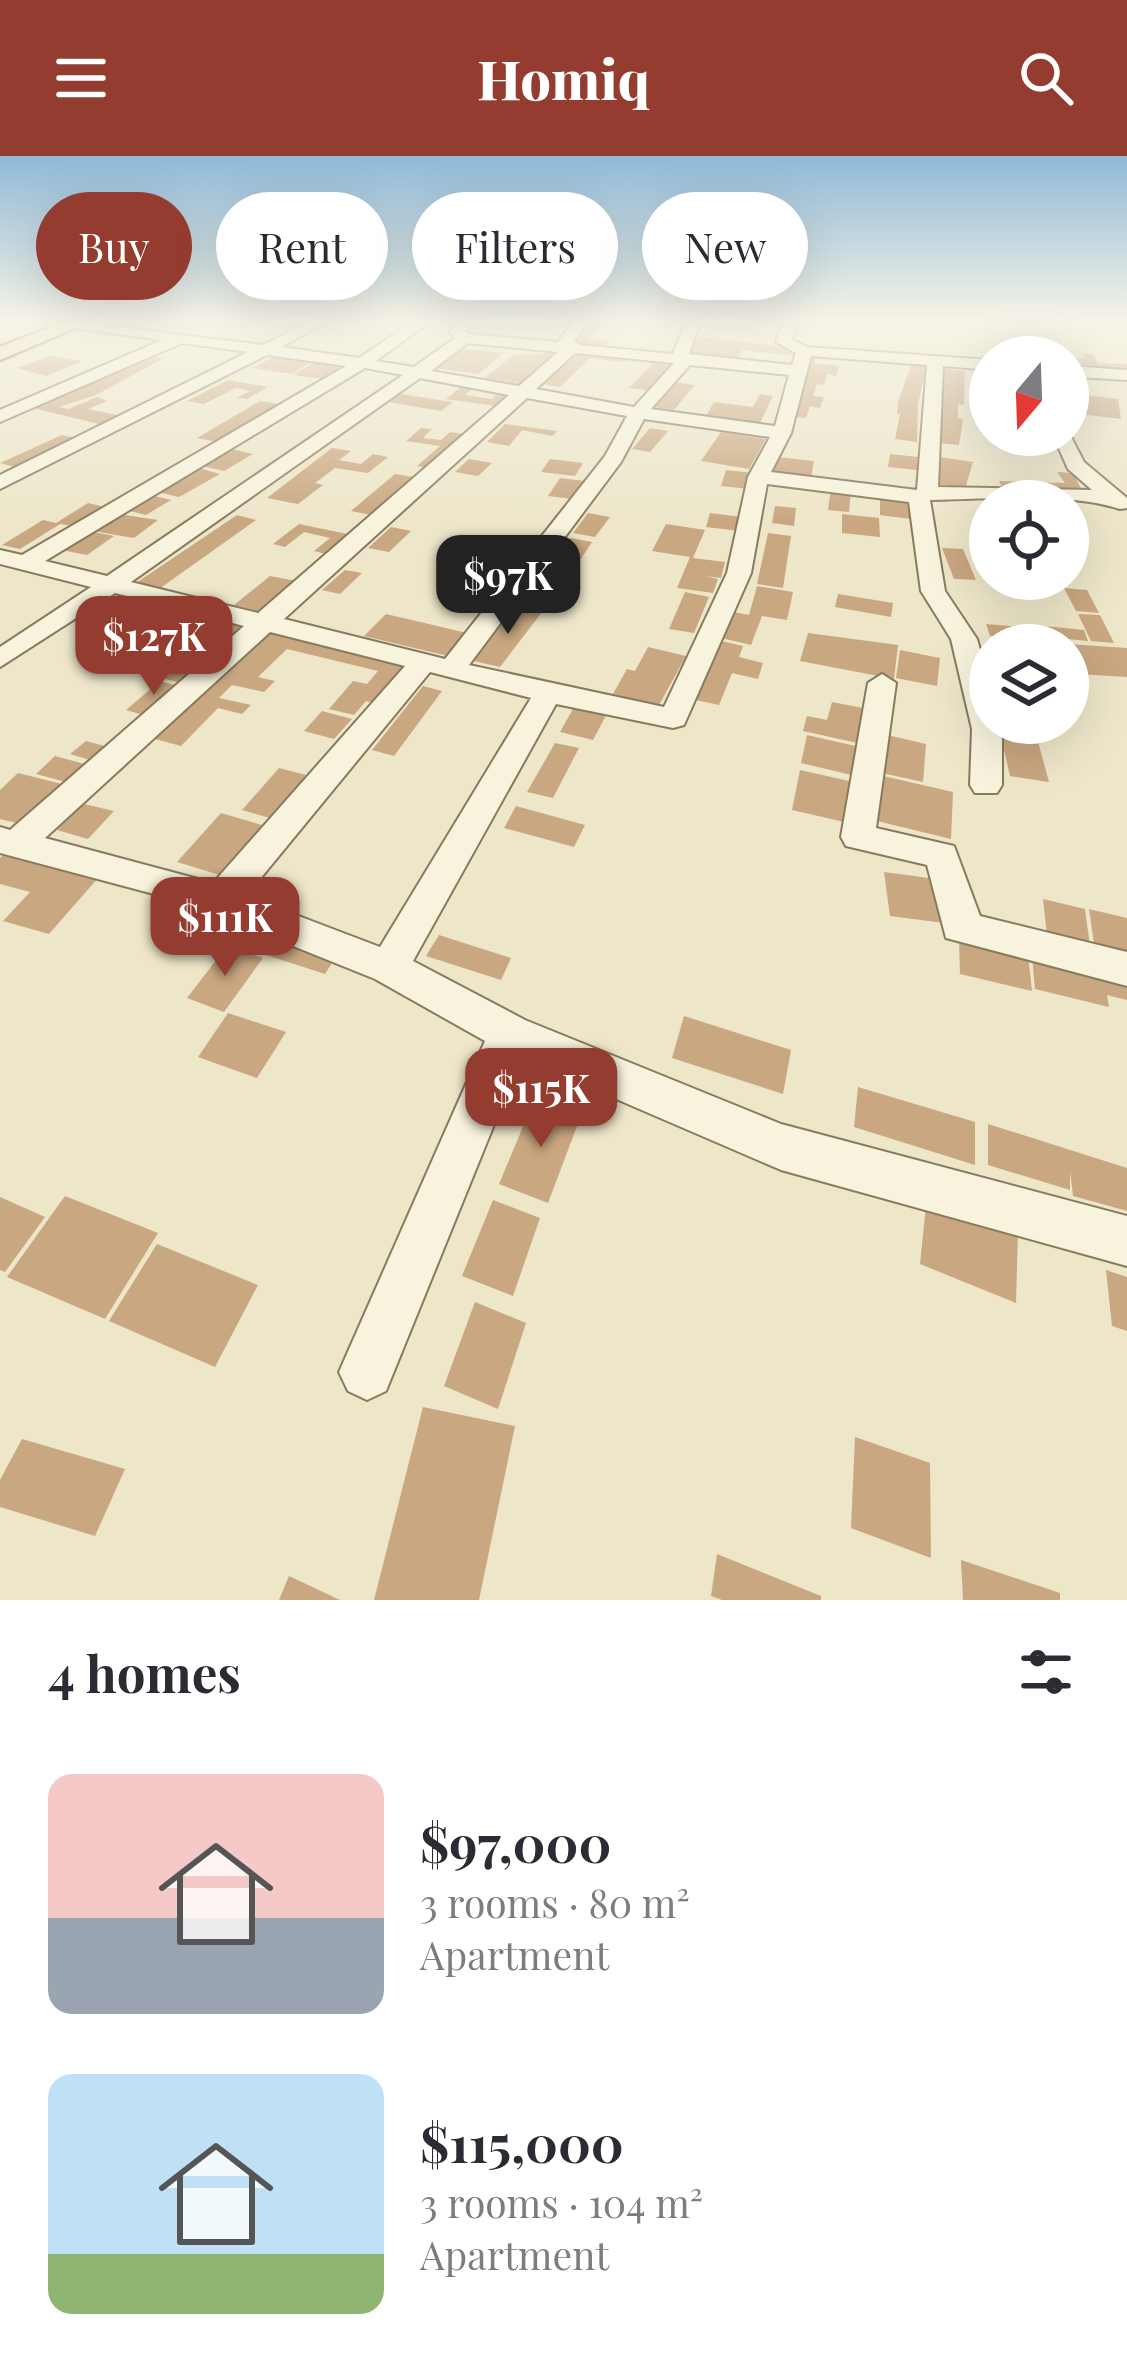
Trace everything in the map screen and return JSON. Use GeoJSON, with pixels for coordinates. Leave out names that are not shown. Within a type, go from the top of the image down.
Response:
{"type":"FeatureCollection","features":[{"type":"Feature","properties":{"kind":"street"},"geometry":{"type":"LineString","coordinates":[[0,417],[70,386]]}},
{"type":"Feature","properties":{"kind":"street"},"geometry":{"type":"LineString","coordinates":[[0,483],[195,386]]}},
{"type":"Feature","properties":{"kind":"street"},"geometry":{"type":"LineString","coordinates":[[11,561],[321,386]]}},
{"type":"Feature","properties":{"kind":"street"},"geometry":{"type":"LineString","coordinates":[[0,658],[399,386]]}},
{"type":"Feature","properties":{"kind":"street"},"geometry":{"type":"LineString","coordinates":[[493,386],[782,433]]}},
{"type":"Feature","properties":{"kind":"street"},"geometry":{"type":"LineString","coordinates":[[8,843],[530,386]]}},
{"type":"Feature","properties":{"kind":"street"},"geometry":{"type":"LineString","coordinates":[[219,902],[438,665],[600,476],[660,386]]}},
{"type":"Feature","properties":{"kind":"street"},"geometry":{"type":"LineString","coordinates":[[11,561],[548,693],[673,718],[739,573],[758,477],[782,433],[796,386]]}},
{"type":"Feature","properties":{"kind":"street"},"geometry":{"type":"LineString","coordinates":[[933,386],[923,495],[933,591],[964,639],[987,729],[986,784]]}},
{"type":"Feature","properties":{"kind":"street"},"geometry":{"type":"LineString","coordinates":[[1071,456],[1075,465],[1119,503]]}},
{"type":"Feature","properties":{"kind":"street"},"geometry":{"type":"LineString","coordinates":[[758,477],[923,495],[1119,503]]}},
{"type":"Feature","properties":{"kind":"street"},"geometry":{"type":"LineString","coordinates":[[882,683],[858,837],[942,855],[952,878],[959,927],[1127,969]]}},
{"type":"Feature","properties":{"kind":"street"},"geometry":{"type":"LineString","coordinates":[[389,967],[548,693]]}},
{"type":"Feature","properties":{"kind":"street"},"geometry":{"type":"LineString","coordinates":[[8,843],[219,902],[389,967],[510,1033],[781,1147],[1127,1241]]}},
{"type":"Feature","properties":{"kind":"street"},"geometry":{"type":"LineString","coordinates":[[367,1372],[510,1033]]}},
{"type":"Feature","properties":{"kind":"building"},"geometry":{"type":"Polygon","coordinates":[[[85,386],[112,386],[59,407],[68,409],[97,397],[107,401],[88,409],[125,417],[107,426],[33,408],[85,386]]]}},
{"type":"Feature","properties":{"kind":"building"},"geometry":{"type":"Polygon","coordinates":[[[216,386],[268,387],[247,399],[237,398],[250,391],[236,388],[204,404],[187,401],[216,386]]]}},
{"type":"Feature","properties":{"kind":"building"},"geometry":{"type":"Polygon","coordinates":[[[462,386],[473,388],[465,395],[492,399],[500,391],[511,393],[496,406],[446,399],[462,386]]]}},
{"type":"Feature","properties":{"kind":"building"},"geometry":{"type":"Polygon","coordinates":[[[670,386],[694,386],[674,410],[653,407],[670,386]]]}},
{"type":"Feature","properties":{"kind":"building"},"geometry":{"type":"Polygon","coordinates":[[[798,386],[816,386],[813,396],[824,397],[820,408],[810,406],[806,418],[789,416],[798,386]]]}},
{"type":"Feature","properties":{"kind":"building"},"geometry":{"type":"Polygon","coordinates":[[[904,386],[922,386],[917,442],[895,439],[904,386]]]}},
{"type":"Feature","properties":{"kind":"building"},"geometry":{"type":"Polygon","coordinates":[[[942,386],[965,386],[964,405],[958,404],[958,418],[963,419],[959,445],[940,443],[942,386]]]}},
{"type":"Feature","properties":{"kind":"building"},"geometry":{"type":"Polygon","coordinates":[[[401,394],[453,402],[441,411],[389,402],[401,394]]]}},
{"type":"Feature","properties":{"kind":"building"},"geometry":{"type":"Polygon","coordinates":[[[760,394],[773,396],[760,423],[706,416],[714,402],[753,407],[760,394]]]}},
{"type":"Feature","properties":{"kind":"building"},"geometry":{"type":"Polygon","coordinates":[[[1089,396],[1118,399],[1121,419],[1089,415],[1089,396]]]}},
{"type":"Feature","properties":{"kind":"building"},"geometry":{"type":"Polygon","coordinates":[[[260,401],[280,404],[217,442],[197,438],[260,401]]]}},
{"type":"Feature","properties":{"kind":"building"},"geometry":{"type":"Polygon","coordinates":[[[505,424],[558,431],[552,436],[522,430],[509,446],[487,442],[505,424]]]}},
{"type":"Feature","properties":{"kind":"building"},"geometry":{"type":"Polygon","coordinates":[[[421,428],[432,429],[423,438],[441,440],[450,432],[472,435],[436,469],[417,466],[440,446],[406,441],[421,428]]]}},
{"type":"Feature","properties":{"kind":"building"},"geometry":{"type":"Polygon","coordinates":[[[650,428],[668,431],[650,452],[632,449],[650,428]]]}},
{"type":"Feature","properties":{"kind":"building"},"geometry":{"type":"Polygon","coordinates":[[[721,432],[766,439],[749,469],[701,461],[721,432]]]}},
{"type":"Feature","properties":{"kind":"building"},"geometry":{"type":"Polygon","coordinates":[[[62,435],[80,439],[18,468],[0,463],[62,435]]]}},
{"type":"Feature","properties":{"kind":"building"},"geometry":{"type":"Polygon","coordinates":[[[332,448],[351,451],[339,460],[361,464],[373,454],[388,457],[368,473],[335,468],[315,483],[323,485],[298,504],[267,498],[332,448]]]}},
{"type":"Feature","properties":{"kind":"building"},"geometry":{"type":"Polygon","coordinates":[[[232,449],[253,454],[224,471],[202,466],[232,449]]]}},
{"type":"Feature","properties":{"kind":"building"},"geometry":{"type":"Polygon","coordinates":[[[890,454],[918,457],[917,470],[888,467],[890,454]]]}},
{"type":"Feature","properties":{"kind":"building"},"geometry":{"type":"Polygon","coordinates":[[[777,457],[814,461],[811,478],[772,473],[777,457]]]}},
{"type":"Feature","properties":{"kind":"building"},"geometry":{"type":"Polygon","coordinates":[[[940,457],[973,462],[965,489],[936,484],[940,457]]]}},
{"type":"Feature","properties":{"kind":"building"},"geometry":{"type":"Polygon","coordinates":[[[469,459],[492,463],[478,476],[455,472],[469,459]]]}},
{"type":"Feature","properties":{"kind":"building"},"geometry":{"type":"Polygon","coordinates":[[[550,459],[583,463],[575,476],[541,472],[550,459]]]}},
{"type":"Feature","properties":{"kind":"building"},"geometry":{"type":"Polygon","coordinates":[[[199,468],[220,474],[179,497],[157,492],[199,468]]]}},
{"type":"Feature","properties":{"kind":"building"},"geometry":{"type":"Polygon","coordinates":[[[726,470],[754,473],[750,489],[721,486],[726,470]]]}},
{"type":"Feature","properties":{"kind":"building"},"geometry":{"type":"Polygon","coordinates":[[[1057,472],[1073,473],[1077,480],[1063,480],[1057,472]]]}},
{"type":"Feature","properties":{"kind":"building"},"geometry":{"type":"Polygon","coordinates":[[[395,474],[425,479],[381,517],[351,511],[395,474]]]}},
{"type":"Feature","properties":{"kind":"building"},"geometry":{"type":"Polygon","coordinates":[[[560,478],[585,481],[573,499],[548,496],[560,478]]]}},
{"type":"Feature","properties":{"kind":"building"},"geometry":{"type":"Polygon","coordinates":[[[831,488],[851,490],[849,512],[828,510],[831,488]]]}},
{"type":"Feature","properties":{"kind":"building"},"geometry":{"type":"Polygon","coordinates":[[[151,495],[171,500],[146,515],[126,510],[151,495]]]}},
{"type":"Feature","properties":{"kind":"building"},"geometry":{"type":"Polygon","coordinates":[[[880,496],[909,500],[911,519],[880,515],[880,496]]]}},
{"type":"Feature","properties":{"kind":"building"},"geometry":{"type":"Polygon","coordinates":[[[88,503],[105,507],[73,526],[60,524],[20,549],[2,545],[43,520],[56,523],[88,503]]]}},
{"type":"Feature","properties":{"kind":"building"},"geometry":{"type":"Polygon","coordinates":[[[775,506],[796,508],[794,526],[772,523],[775,506]]]}},
{"type":"Feature","properties":{"kind":"building"},"geometry":{"type":"Polygon","coordinates":[[[588,513],[610,517],[595,537],[573,533],[588,513]]]}},
{"type":"Feature","properties":{"kind":"building"},"geometry":{"type":"Polygon","coordinates":[[[710,513],[742,517],[739,531],[706,527],[710,513]]]}},
{"type":"Feature","properties":{"kind":"building"},"geometry":{"type":"Polygon","coordinates":[[[118,514],[158,520],[134,538],[93,531],[118,514]]]}},
{"type":"Feature","properties":{"kind":"building"},"geometry":{"type":"Polygon","coordinates":[[[842,514],[879,518],[880,537],[842,533],[842,514]]]}},
{"type":"Feature","properties":{"kind":"building"},"geometry":{"type":"Polygon","coordinates":[[[237,515],[256,520],[159,589],[136,583],[237,515]]]}},
{"type":"Feature","properties":{"kind":"building"},"geometry":{"type":"Polygon","coordinates":[[[299,524],[357,536],[334,556],[314,551],[330,538],[304,532],[285,547],[273,544],[299,524]]]}},
{"type":"Feature","properties":{"kind":"building"},"geometry":{"type":"Polygon","coordinates":[[[666,524],[705,530],[693,558],[725,562],[721,578],[705,576],[718,579],[713,593],[677,588],[690,557],[652,551],[666,524]]]}},
{"type":"Feature","properties":{"kind":"building"},"geometry":{"type":"Polygon","coordinates":[[[391,527],[411,531],[389,552],[368,548],[391,527]]]}},
{"type":"Feature","properties":{"kind":"building"},"geometry":{"type":"Polygon","coordinates":[[[88,531],[114,536],[87,555],[61,550],[88,531]]]}},
{"type":"Feature","properties":{"kind":"building"},"geometry":{"type":"Polygon","coordinates":[[[768,533],[791,536],[783,588],[757,584],[768,533]]]}},
{"type":"Feature","properties":{"kind":"building"},"geometry":{"type":"Polygon","coordinates":[[[571,538],[592,542],[581,559],[559,555],[571,538]]]}},
{"type":"Feature","properties":{"kind":"building"},"geometry":{"type":"Polygon","coordinates":[[[942,548],[963,549],[969,563],[969,580],[954,579],[942,548]]]}},
{"type":"Feature","properties":{"kind":"building"},"geometry":{"type":"Polygon","coordinates":[[[555,559],[576,563],[548,600],[527,595],[555,559]]]}},
{"type":"Feature","properties":{"kind":"building"},"geometry":{"type":"Polygon","coordinates":[[[345,570],[362,573],[340,594],[322,590],[345,570]]]}},
{"type":"Feature","properties":{"kind":"building"},"geometry":{"type":"Polygon","coordinates":[[[270,576],[301,582],[265,613],[234,605],[270,576]]]}},
{"type":"Feature","properties":{"kind":"building"},"geometry":{"type":"Polygon","coordinates":[[[757,586],[793,592],[787,620],[762,616],[751,645],[717,637],[728,611],[749,615],[757,586]]]}},
{"type":"Feature","properties":{"kind":"building"},"geometry":{"type":"Polygon","coordinates":[[[685,592],[709,597],[694,633],[669,629],[685,592]]]}},
{"type":"Feature","properties":{"kind":"building"},"geometry":{"type":"Polygon","coordinates":[[[838,594],[893,603],[891,617],[835,607],[838,594]]]}},
{"type":"Feature","properties":{"kind":"building"},"geometry":{"type":"Polygon","coordinates":[[[1089,594],[1099,613],[1076,611],[1070,600],[1089,600],[1089,594]]]}},
{"type":"Feature","properties":{"kind":"building"},"geometry":{"type":"Polygon","coordinates":[[[515,607],[542,612],[500,667],[474,661],[515,607]]]}},
{"type":"Feature","properties":{"kind":"building"},"geometry":{"type":"Polygon","coordinates":[[[185,610],[252,626],[185,684],[154,676],[213,630],[195,625],[174,642],[152,636],[185,610]]]}},
{"type":"Feature","properties":{"kind":"building"},"geometry":{"type":"Polygon","coordinates":[[[386,614],[467,633],[448,656],[364,636],[386,614]]]}},
{"type":"Feature","properties":{"kind":"building"},"geometry":{"type":"Polygon","coordinates":[[[1078,614],[1100,615],[1114,643],[1091,641],[1089,624],[1083,624],[1078,614]]]}},
{"type":"Feature","properties":{"kind":"building"},"geometry":{"type":"Polygon","coordinates":[[[269,630],[409,664],[376,704],[366,701],[354,715],[329,709],[353,681],[367,684],[378,671],[287,649],[258,677],[275,681],[264,692],[232,685],[219,698],[251,705],[242,714],[218,708],[181,746],[155,739],[269,630]]]}},
{"type":"Feature","properties":{"kind":"building"},"geometry":{"type":"Polygon","coordinates":[[[808,633],[898,645],[894,679],[800,661],[808,633]]]}},
{"type":"Feature","properties":{"kind":"building"},"geometry":{"type":"Polygon","coordinates":[[[717,640],[743,646],[739,657],[763,663],[758,679],[732,673],[719,705],[691,699],[717,640]]]}},
{"type":"Feature","properties":{"kind":"building"},"geometry":{"type":"Polygon","coordinates":[[[1089,645],[1127,648],[1127,677],[1089,675],[1089,645]]]}},
{"type":"Feature","properties":{"kind":"building"},"geometry":{"type":"Polygon","coordinates":[[[648,647],[686,656],[659,705],[613,694],[627,669],[635,671],[648,647]]]}},
{"type":"Feature","properties":{"kind":"building"},"geometry":{"type":"Polygon","coordinates":[[[900,650],[940,658],[937,686],[896,678],[900,650]]]}},
{"type":"Feature","properties":{"kind":"building"},"geometry":{"type":"Polygon","coordinates":[[[160,681],[181,687],[147,716],[126,710],[160,681]]]}},
{"type":"Feature","properties":{"kind":"building"},"geometry":{"type":"Polygon","coordinates":[[[423,686],[442,691],[394,756],[372,750],[423,686]]]}},
{"type":"Feature","properties":{"kind":"building"},"geometry":{"type":"Polygon","coordinates":[[[579,698],[611,706],[593,740],[560,732],[579,698]]]}},
{"type":"Feature","properties":{"kind":"building"},"geometry":{"type":"Polygon","coordinates":[[[832,702],[868,709],[862,744],[803,731],[807,716],[827,720],[832,702]]]}},
{"type":"Feature","properties":{"kind":"building"},"geometry":{"type":"Polygon","coordinates":[[[322,711],[352,719],[334,739],[304,731],[322,711]]]}},
{"type":"Feature","properties":{"kind":"building"},"geometry":{"type":"Polygon","coordinates":[[[883,734],[926,744],[923,782],[877,772],[883,734]]]}},
{"type":"Feature","properties":{"kind":"building"},"geometry":{"type":"Polygon","coordinates":[[[807,735],[864,748],[860,777],[801,763],[807,735]]]}},
{"type":"Feature","properties":{"kind":"building"},"geometry":{"type":"Polygon","coordinates":[[[86,741],[112,748],[96,762],[70,754],[86,741]]]}},
{"type":"Feature","properties":{"kind":"building"},"geometry":{"type":"Polygon","coordinates":[[[555,743],[579,748],[553,798],[527,792],[555,743]]]}},
{"type":"Feature","properties":{"kind":"building"},"geometry":{"type":"Polygon","coordinates":[[[1003,744],[1039,744],[1049,782],[1010,776],[1003,744]]]}},
{"type":"Feature","properties":{"kind":"building"},"geometry":{"type":"Polygon","coordinates":[[[55,756],[92,766],[73,784],[36,774],[55,756]]]}},
{"type":"Feature","properties":{"kind":"building"},"geometry":{"type":"Polygon","coordinates":[[[279,768],[306,775],[270,818],[242,810],[279,768]]]}},
{"type":"Feature","properties":{"kind":"building"},"geometry":{"type":"Polygon","coordinates":[[[800,770],[858,783],[853,824],[792,810],[800,770]]]}},
{"type":"Feature","properties":{"kind":"building"},"geometry":{"type":"Polygon","coordinates":[[[18,773],[66,785],[25,825],[0,819],[0,790],[18,773]]]}},
{"type":"Feature","properties":{"kind":"building"},"geometry":{"type":"Polygon","coordinates":[[[879,775],[953,792],[951,839],[873,820],[879,775]]]}},
{"type":"Feature","properties":{"kind":"building"},"geometry":{"type":"Polygon","coordinates":[[[84,804],[114,811],[88,839],[57,830],[84,804]]]}},
{"type":"Feature","properties":{"kind":"building"},"geometry":{"type":"Polygon","coordinates":[[[516,806],[585,825],[574,847],[504,828],[516,806]]]}},
{"type":"Feature","properties":{"kind":"building"},"geometry":{"type":"Polygon","coordinates":[[[221,813],[265,826],[223,876],[177,862],[221,813]]]}},
{"type":"Feature","properties":{"kind":"building"},"geometry":{"type":"Polygon","coordinates":[[[6,852],[99,877],[49,934],[3,921],[30,892],[0,884],[0,858],[6,852]]]}},
{"type":"Feature","properties":{"kind":"building"},"geometry":{"type":"Polygon","coordinates":[[[884,872],[936,879],[944,923],[890,916],[884,872]]]}},
{"type":"Feature","properties":{"kind":"building"},"geometry":{"type":"Polygon","coordinates":[[[1043,899],[1085,909],[1090,946],[1047,936],[1043,899]]]}},
{"type":"Feature","properties":{"kind":"building"},"geometry":{"type":"Polygon","coordinates":[[[1089,909],[1127,918],[1127,951],[1094,943],[1089,909]]]}},
{"type":"Feature","properties":{"kind":"building"},"geometry":{"type":"Polygon","coordinates":[[[267,929],[339,952],[325,974],[251,950],[267,929]]]}},
{"type":"Feature","properties":{"kind":"building"},"geometry":{"type":"Polygon","coordinates":[[[439,935],[511,958],[501,980],[426,956],[439,935]]]}},
{"type":"Feature","properties":{"kind":"building"},"geometry":{"type":"Polygon","coordinates":[[[959,939],[1028,955],[1032,991],[960,974],[959,939]]]}},
{"type":"Feature","properties":{"kind":"building"},"geometry":{"type":"Polygon","coordinates":[[[227,946],[263,958],[224,1012],[187,998],[227,946]]]}},
{"type":"Feature","properties":{"kind":"building"},"geometry":{"type":"Polygon","coordinates":[[[1032,957],[1127,977],[1127,1000],[1107,995],[1109,1007],[1035,989],[1032,957]]]}},
{"type":"Feature","properties":{"kind":"building"},"geometry":{"type":"Polygon","coordinates":[[[228,1013],[286,1032],[257,1078],[198,1057],[228,1013]]]}},
{"type":"Feature","properties":{"kind":"building"},"geometry":{"type":"Polygon","coordinates":[[[684,1016],[791,1050],[783,1094],[672,1058],[684,1016]]]}},
{"type":"Feature","properties":{"kind":"building"},"geometry":{"type":"Polygon","coordinates":[[[858,1087],[975,1122],[975,1165],[854,1127],[858,1087]]]}},
{"type":"Feature","properties":{"kind":"building"},"geometry":{"type":"Polygon","coordinates":[[[536,1096],[582,1113],[548,1203],[499,1184],[536,1096]]]}},
{"type":"Feature","properties":{"kind":"building"},"geometry":{"type":"Polygon","coordinates":[[[988,1124],[1127,1168],[1127,1211],[1073,1196],[1070,1171],[1070,1190],[988,1165],[988,1124]]]}},
{"type":"Feature","properties":{"kind":"building"},"geometry":{"type":"Polygon","coordinates":[[[65,1196],[158,1233],[105,1319],[7,1277],[65,1196]]]}},
{"type":"Feature","properties":{"kind":"building"},"geometry":{"type":"Polygon","coordinates":[[[927,1196],[1018,1230],[1016,1303],[920,1264],[927,1196]]]}},
{"type":"Feature","properties":{"kind":"building"},"geometry":{"type":"Polygon","coordinates":[[[0,1197],[45,1217],[5,1272],[0,1270],[0,1197]]]}},
{"type":"Feature","properties":{"kind":"building"},"geometry":{"type":"Polygon","coordinates":[[[493,1200],[540,1218],[513,1296],[462,1276],[493,1200]]]}},
{"type":"Feature","properties":{"kind":"building"},"geometry":{"type":"Polygon","coordinates":[[[157,1244],[258,1285],[215,1367],[109,1321],[157,1244]]]}},
{"type":"Feature","properties":{"kind":"building"},"geometry":{"type":"Polygon","coordinates":[[[1106,1270],[1127,1277],[1127,1331],[1112,1326],[1106,1270]]]}},
{"type":"Feature","properties":{"kind":"building"},"geometry":{"type":"Polygon","coordinates":[[[475,1302],[526,1323],[498,1409],[444,1386],[475,1302]]]}},
{"type":"Feature","properties":{"kind":"building"},"geometry":{"type":"Polygon","coordinates":[[[423,1407],[515,1426],[479,1600],[374,1600],[423,1407]]]}},
{"type":"Feature","properties":{"kind":"building"},"geometry":{"type":"Polygon","coordinates":[[[855,1437],[930,1463],[931,1558],[851,1528],[855,1437]]]}},
{"type":"Feature","properties":{"kind":"building"},"geometry":{"type":"Polygon","coordinates":[[[22,1439],[125,1469],[95,1536],[0,1507],[0,1480],[22,1439]]]}},
{"type":"Feature","properties":{"kind":"building"},"geometry":{"type":"Polygon","coordinates":[[[717,1554],[821,1596],[821,1600],[711,1596],[717,1554]]]}},
{"type":"Feature","properties":{"kind":"building"},"geometry":{"type":"Polygon","coordinates":[[[961,1560],[1060,1593],[1060,1600],[963,1600],[961,1560]]]}},
{"type":"Feature","properties":{"kind":"building"},"geometry":{"type":"Polygon","coordinates":[[[289,1576],[340,1600],[279,1600],[289,1576]]]}}]}
